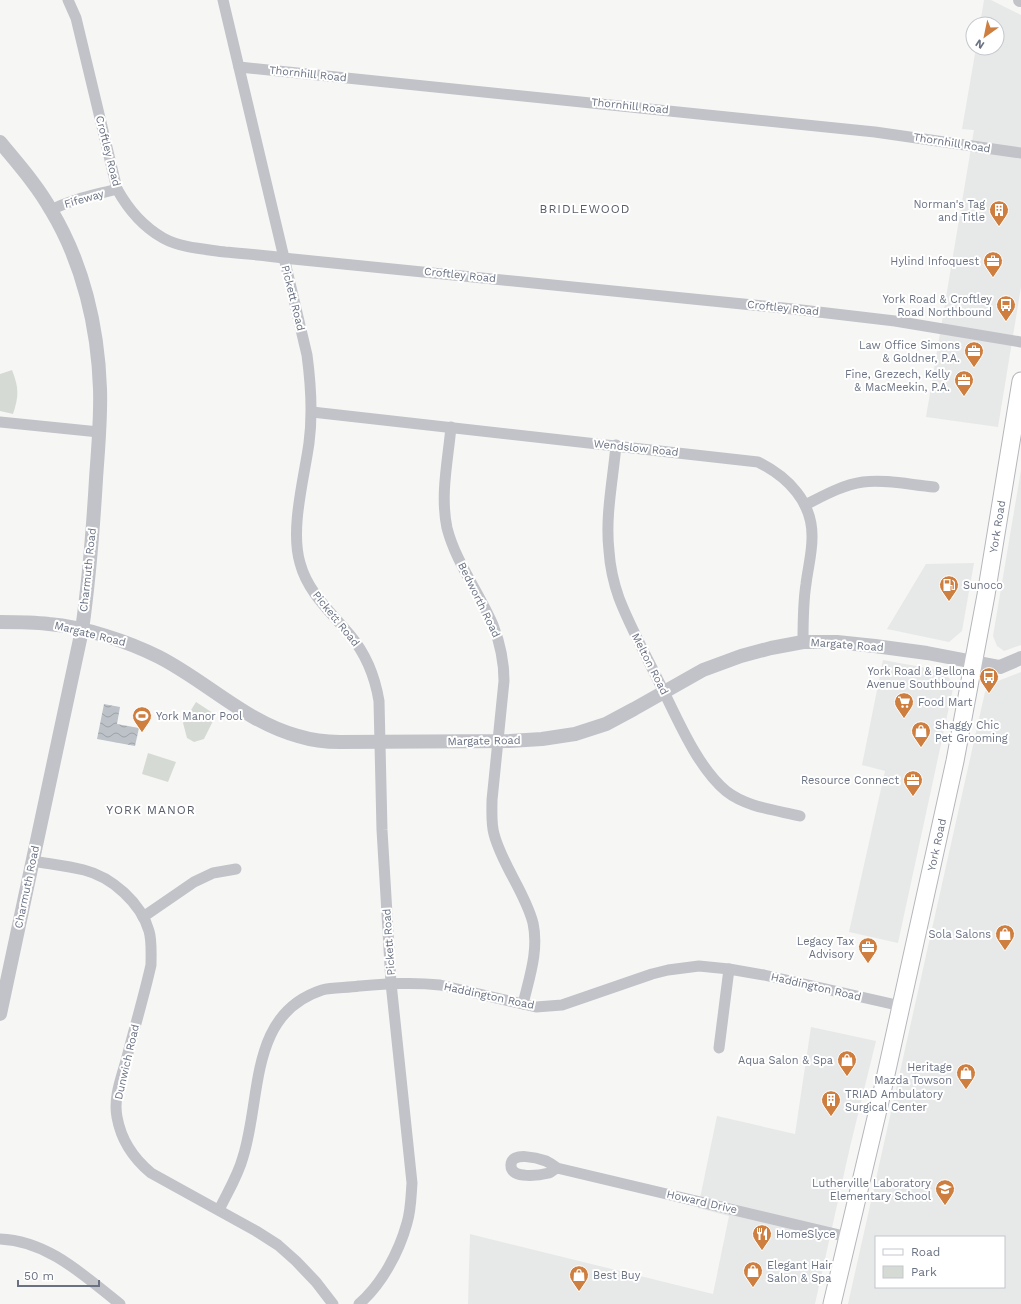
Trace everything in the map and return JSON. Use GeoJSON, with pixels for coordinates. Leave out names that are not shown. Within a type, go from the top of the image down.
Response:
{"type":"FeatureCollection","features":[{"type":"Feature","properties":{"kind":"main road","name":"York Road"},"geometry":{"type":"LineString","coordinates":[[832,1304],[901,1006],[954,761],[986,595],[1021,381]]}},
{"type":"Feature","properties":{"kind":"street","name":"Croftley Road"},"geometry":{"type":"LineString","coordinates":[[68,0],[76,18],[117,189],[127,207],[136,217],[163,238],[179,245],[201,249],[283,258],[793,308],[895,321],[1021,342]]}},
{"type":"Feature","properties":{"kind":"street","name":"Pickett Road"},"geometry":{"type":"LineString","coordinates":[[223,0],[307,355],[311,386],[312,412],[310,442],[297,526],[297,552],[300,564],[310,588],[351,636],[370,667],[377,687],[379,701],[382,830],[392,983],[412,1183],[411,1203],[402,1237],[389,1266],[376,1286],[359,1304]]}},
{"type":"Feature","properties":{"kind":"street","name":"Thornhill Road"},"geometry":{"type":"LineString","coordinates":[[239,67],[875,132],[1021,153]]}},
{"type":"Feature","properties":{"kind":"street","name":"Charmuth Road"},"geometry":{"type":"LineString","coordinates":[[0,142],[20,165],[51,210],[68,245],[81,278],[92,313],[98,351],[100,390],[99,432],[92,542],[88,590],[82,630],[0,1014]]}},
{"type":"Feature","properties":{"kind":"street","name":"Fifeway"},"geometry":{"type":"LineString","coordinates":[[51,210],[71,201],[117,189]]}},
{"type":"Feature","properties":{"kind":"street","name":"Wendslow Road"},"geometry":{"type":"LineString","coordinates":[[312,412],[758,462],[784,478],[805,505],[810,521],[812,537],[802,613],[803,642]]}},
{"type":"Feature","properties":{"kind":"street"},"geometry":{"type":"LineString","coordinates":[[0,422],[99,432]]}},
{"type":"Feature","properties":{"kind":"street","name":"Bedworth Road"},"geometry":{"type":"LineString","coordinates":[[451,427],[444,490],[445,515],[451,541],[492,623],[502,651],[504,681],[491,820],[500,851],[527,907],[535,938],[534,954],[523,1004]]}},
{"type":"Feature","properties":{"kind":"street","name":"Melton Road"},"geometry":{"type":"LineString","coordinates":[[616,445],[608,524],[609,551],[618,597],[630,624],[699,760],[717,783],[727,792],[748,804],[800,816]]}},
{"type":"Feature","properties":{"kind":"street"},"geometry":{"type":"LineString","coordinates":[[805,505],[832,492],[863,482],[882,482],[934,487]]}},
{"type":"Feature","properties":{"kind":"street","name":"Margate Road"},"geometry":{"type":"LineString","coordinates":[[0,622],[50,624],[82,630],[124,641],[187,672],[257,719],[284,732],[313,740],[327,742],[380,743],[498,741],[542,739],[575,734],[606,724],[703,670],[741,656],[803,642],[838,642],[875,646],[927,653],[1000,667],[1021,658]]}},
{"type":"Feature","properties":{"kind":"street","name":"Dunwich Road"},"geometry":{"type":"LineString","coordinates":[[33,861],[85,870],[111,882],[127,895],[143,916],[149,931],[151,964],[117,1093],[116,1116],[119,1128],[128,1149],[151,1173],[219,1210],[278,1245],[296,1260],[333,1304]]}},
{"type":"Feature","properties":{"kind":"street"},"geometry":{"type":"LineString","coordinates":[[143,916],[194,882],[213,874],[236,869]]}},
{"type":"Feature","properties":{"kind":"street","name":"Haddington Road"},"geometry":{"type":"LineString","coordinates":[[219,1210],[243,1158],[261,1062],[267,1042],[277,1022],[289,1009],[304,998],[324,990],[392,983],[410,983],[440,986],[536,1007],[562,1005],[636,979],[668,970],[699,966],[764,975],[901,1006]]}},
{"type":"Feature","properties":{"kind":"street"},"geometry":{"type":"LineString","coordinates":[[719,1048],[729,969]]}},
{"type":"Feature","properties":{"kind":"street","name":"Howard Drive"},"geometry":{"type":"LineString","coordinates":[[557,1168],[848,1237]]}},
{"type":"Feature","properties":{"kind":"street"},"geometry":{"type":"LineString","coordinates":[[0,1239],[30,1244],[48,1251],[64,1261],[120,1304]]}},
{"type":"Feature","properties":{"kind":"shaded area"},"geometry":{"type":"Polygon","coordinates":[[[984,0],[991,0],[1021,15],[1021,287],[998,427],[926,417],[974,130],[962,129],[975,56],[1005,56],[1005,16],[981,16],[984,0]]]}},
{"type":"Feature","properties":{"kind":"shaded area"},"geometry":{"type":"Polygon","coordinates":[[[1021,470],[1021,645],[1004,651],[997,646],[993,636],[1021,470]]]}},
{"type":"Feature","properties":{"kind":"shaded area"},"geometry":{"type":"Polygon","coordinates":[[[974,563],[962,631],[949,642],[887,629],[926,564],[974,563]]]}},
{"type":"Feature","properties":{"kind":"shaded area"},"geometry":{"type":"Polygon","coordinates":[[[883,660],[943,671],[954,684],[898,943],[849,932],[885,771],[862,765],[883,660]]]}},
{"type":"Feature","properties":{"kind":"shaded area"},"geometry":{"type":"Polygon","coordinates":[[[1021,672],[1021,1304],[848,1304],[985,692],[990,684],[1021,672]]]}},
{"type":"Feature","properties":{"kind":"shaded area"},"geometry":{"type":"Polygon","coordinates":[[[811,1027],[876,1041],[850,1147],[815,1304],[468,1304],[470,1234],[713,1294],[729,1216],[698,1208],[717,1116],[795,1134],[811,1027]]]}},
{"type":"Feature","properties":{"kind":"green space"},"geometry":{"type":"Polygon","coordinates":[[[12,370],[16,382],[17,392],[13,414],[0,411],[0,374],[12,370]]]}},
{"type":"Feature","properties":{"kind":"green space"},"geometry":{"type":"Polygon","coordinates":[[[196,702],[216,715],[204,739],[194,742],[187,738],[183,723],[196,702]]]}},
{"type":"Feature","properties":{"kind":"green space"},"geometry":{"type":"Polygon","coordinates":[[[148,753],[176,762],[168,782],[142,774],[148,753]]]}},
{"type":"Feature","properties":{"kind":"water"},"geometry":{"type":"Polygon","coordinates":[[[104,704],[120,707],[117,724],[139,728],[135,746],[97,739],[104,704]]]}},
{"type":"Feature","properties":{"kind":"place","name":"Norman's Tag and Title"},"geometry":{"type":"Point","coordinates":[999,227]}},
{"type":"Feature","properties":{"kind":"place","name":"Hylind Infoquest"},"geometry":{"type":"Point","coordinates":[993,278]}},
{"type":"Feature","properties":{"kind":"place","name":"York Road & Croftley Road Northbound"},"geometry":{"type":"Point","coordinates":[1006,322]}},
{"type":"Feature","properties":{"kind":"place","name":"Law Office Simons & Goldner, P.A."},"geometry":{"type":"Point","coordinates":[974,368]}},
{"type":"Feature","properties":{"kind":"place","name":"Fine, Grezech, Kelly & MacMeekin, P.A."},"geometry":{"type":"Point","coordinates":[964,397]}},
{"type":"Feature","properties":{"kind":"place","name":"Sunoco"},"geometry":{"type":"Point","coordinates":[949,602]}},
{"type":"Feature","properties":{"kind":"place","name":"York Road & Bellona Avenue Southbound"},"geometry":{"type":"Point","coordinates":[989,694]}},
{"type":"Feature","properties":{"kind":"place","name":"Food Mart"},"geometry":{"type":"Point","coordinates":[904,719]}},
{"type":"Feature","properties":{"kind":"place","name":"York Manor Pool"},"geometry":{"type":"Point","coordinates":[142,733]}},
{"type":"Feature","properties":{"kind":"place","name":"Shaggy Chic Pet Grooming"},"geometry":{"type":"Point","coordinates":[921,748]}},
{"type":"Feature","properties":{"kind":"place","name":"Resource Connect"},"geometry":{"type":"Point","coordinates":[913,797]}},
{"type":"Feature","properties":{"kind":"place","name":"Sola Salons"},"geometry":{"type":"Point","coordinates":[1005,951]}},
{"type":"Feature","properties":{"kind":"place","name":"Legacy Tax Advisory"},"geometry":{"type":"Point","coordinates":[868,964]}},
{"type":"Feature","properties":{"kind":"place","name":"Aqua Salon & Spa"},"geometry":{"type":"Point","coordinates":[847,1077]}},
{"type":"Feature","properties":{"kind":"place","name":"Heritage Mazda Towson"},"geometry":{"type":"Point","coordinates":[966,1090]}},
{"type":"Feature","properties":{"kind":"place","name":"TRIAD Ambulatory Surgical Center"},"geometry":{"type":"Point","coordinates":[831,1117]}},
{"type":"Feature","properties":{"kind":"place","name":"Lutherville Laboratory Elementary School"},"geometry":{"type":"Point","coordinates":[945,1206]}},
{"type":"Feature","properties":{"kind":"place","name":"HomeSlyce"},"geometry":{"type":"Point","coordinates":[762,1251]}},
{"type":"Feature","properties":{"kind":"place","name":"Elegant Hair Salon & Spa"},"geometry":{"type":"Point","coordinates":[753,1288]}},
{"type":"Feature","properties":{"kind":"place","name":"Best Buy"},"geometry":{"type":"Point","coordinates":[579,1292]}},
{"type":"Feature","properties":{"kind":"district","name":"BRIDLEWOOD"},"geometry":{"type":"Point","coordinates":[585,209]}},
{"type":"Feature","properties":{"kind":"district","name":"YORK MANOR"},"geometry":{"type":"Point","coordinates":[151,810]}}]}
